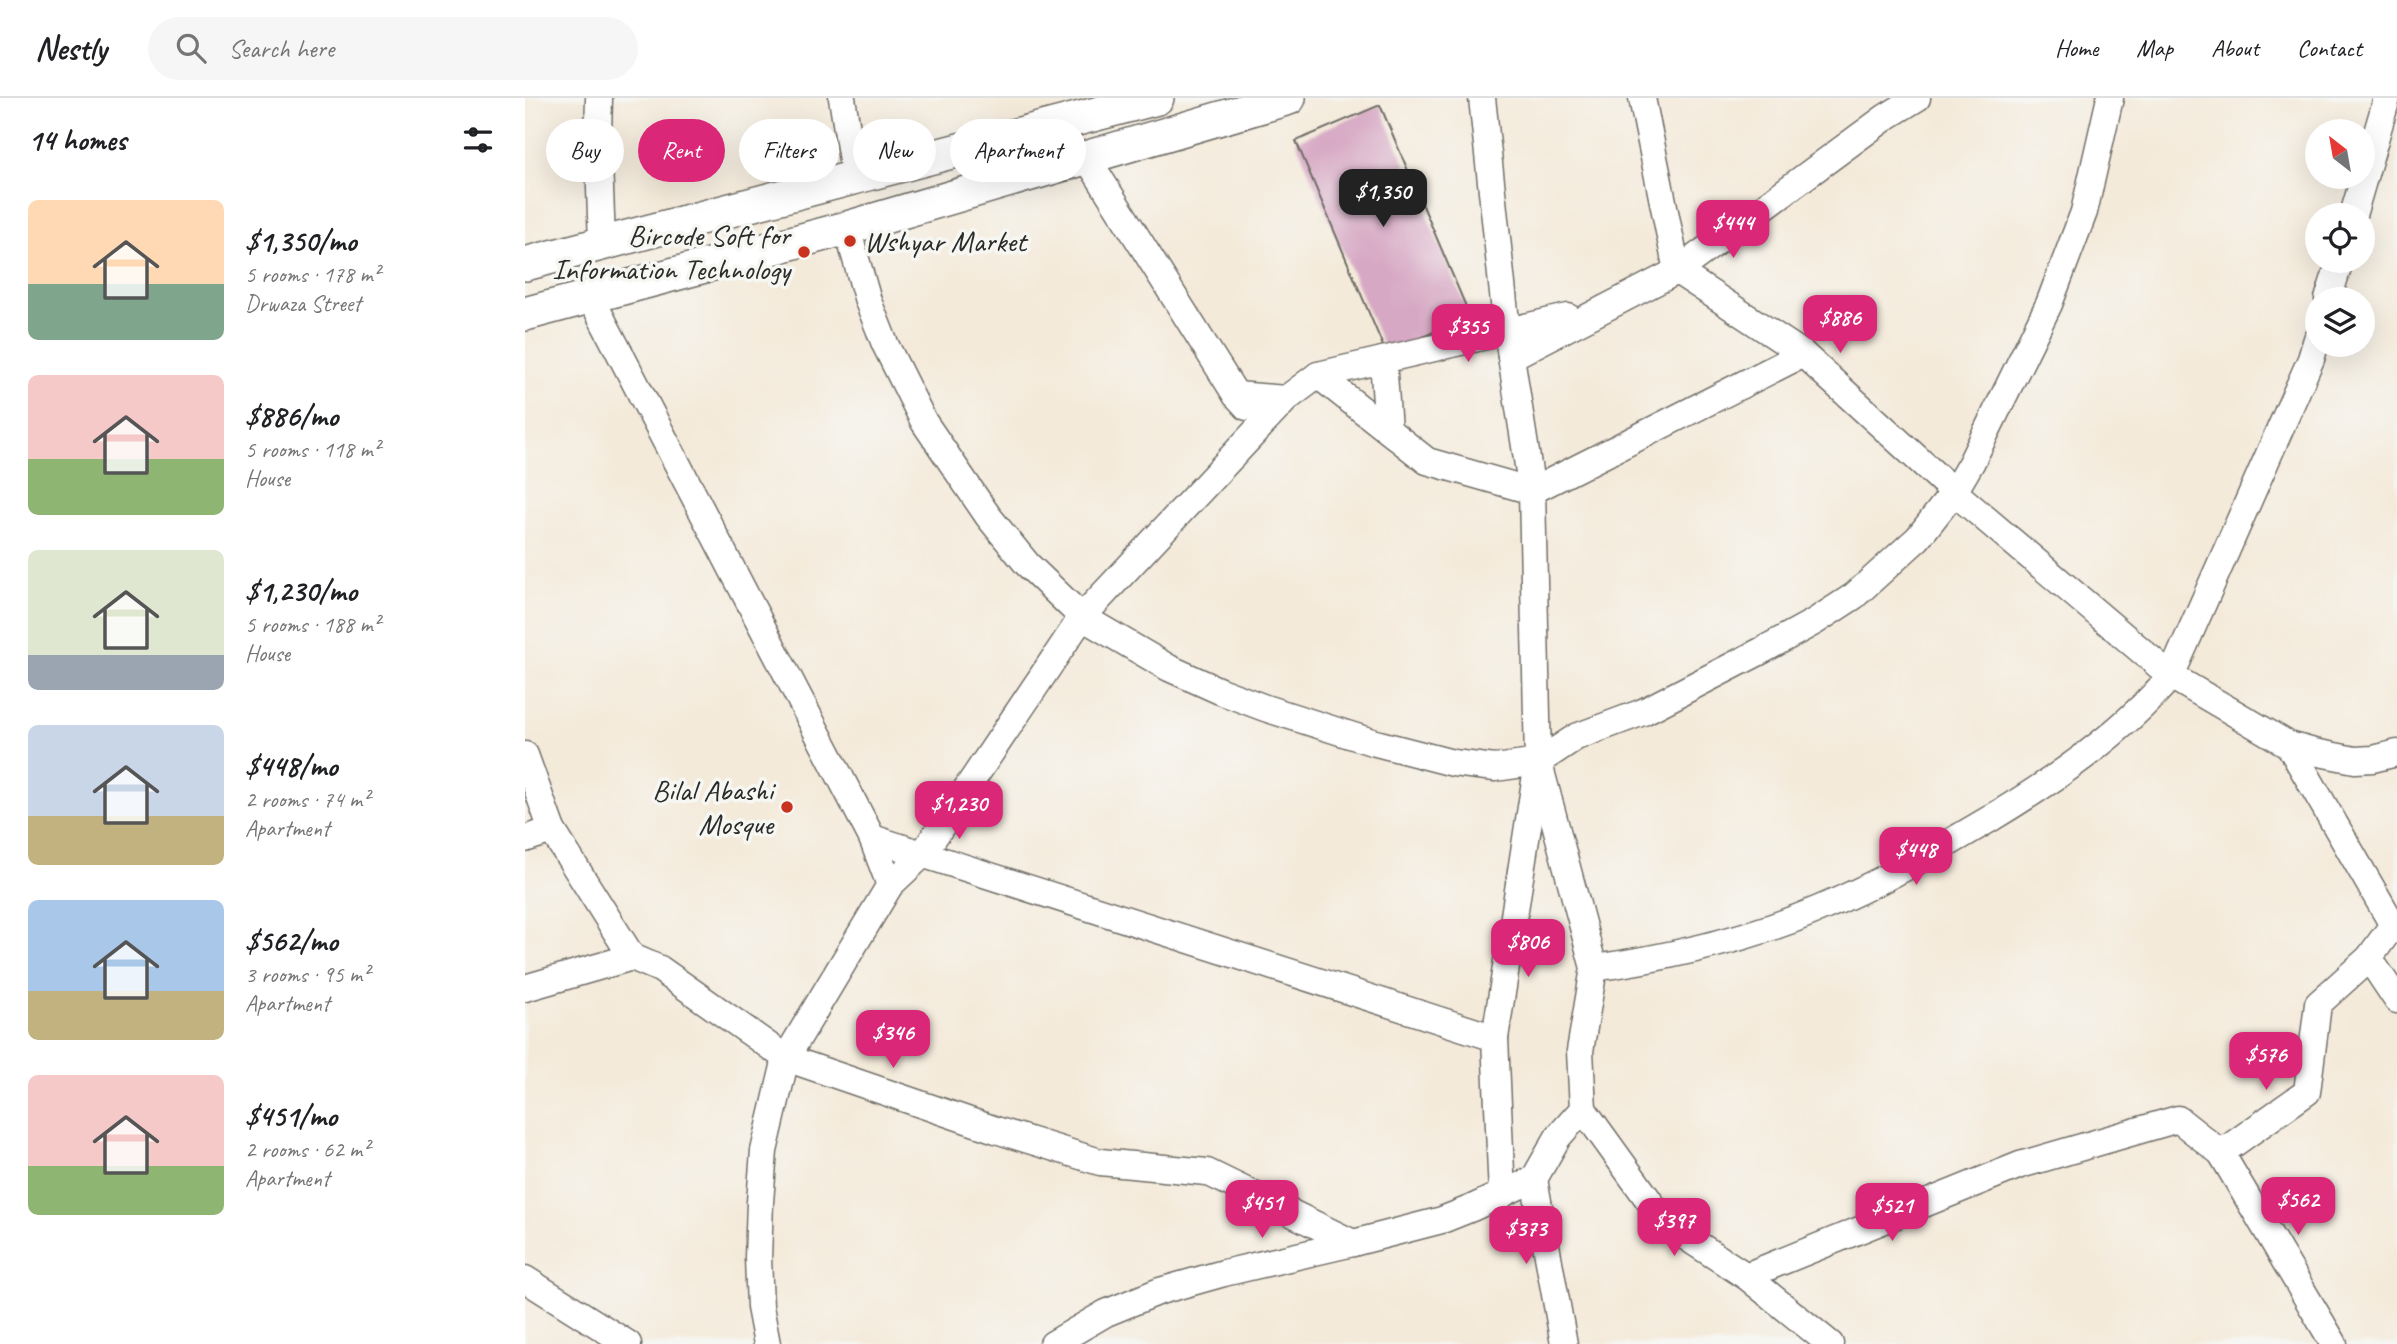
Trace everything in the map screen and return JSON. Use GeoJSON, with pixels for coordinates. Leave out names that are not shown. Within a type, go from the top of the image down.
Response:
{"type":"FeatureCollection","features":[{"type":"Feature","properties":{"kind":"street"},"geometry":{"type":"LineString","coordinates":[[599,98],[602,243]]}},
{"type":"Feature","properties":{"kind":"street"},"geometry":{"type":"LineString","coordinates":[[842,98],[853,167]]}},
{"type":"Feature","properties":{"kind":"street"},"geometry":{"type":"LineString","coordinates":[[525,314],[847,228],[1289,98]]}},
{"type":"Feature","properties":{"kind":"street"},"geometry":{"type":"LineString","coordinates":[[1482,98],[1507,331],[1532,491],[1538,762],[1495,1038],[1502,1195]]}},
{"type":"Feature","properties":{"kind":"street"},"geometry":{"type":"LineString","coordinates":[[1642,98],[1677,271],[1803,354],[1954,492],[2171,676],[2289,745],[2355,760],[2397,753]]}},
{"type":"Feature","properties":{"kind":"street"},"geometry":{"type":"LineString","coordinates":[[1511,357],[1677,271],[1886,117],[1917,98]]}},
{"type":"Feature","properties":{"kind":"street"},"geometry":{"type":"LineString","coordinates":[[847,228],[868,300],[885,344],[924,422],[988,516],[1027,564],[1082,617],[1169,668],[1220,691],[1372,743],[1453,763],[1495,768],[1538,762],[1576,737],[1610,726],[1684,692],[1814,622],[1885,570],[1918,538],[1954,492],[1988,431],[2071,250],[2094,174],[2111,98]]}},
{"type":"Feature","properties":{"kind":"street"},"geometry":{"type":"LineString","coordinates":[[2356,203],[2387,98]]}},
{"type":"Feature","properties":{"kind":"street"},"geometry":{"type":"LineString","coordinates":[[936,157],[1142,100]]}},
{"type":"Feature","properties":{"kind":"street"},"geometry":{"type":"LineString","coordinates":[[1087,158],[1236,395],[1261,425]]}},
{"type":"Feature","properties":{"kind":"street"},"geometry":{"type":"LineString","coordinates":[[525,264],[853,180]]}},
{"type":"Feature","properties":{"kind":"street"},"geometry":{"type":"LineString","coordinates":[[590,296],[872,838],[890,885]]}},
{"type":"Feature","properties":{"kind":"street"},"geometry":{"type":"LineString","coordinates":[[767,1344],[760,1307],[760,1202],[764,1151],[786,1058],[890,885],[922,855],[1082,617],[1286,399],[1318,375],[1608,307]]}},
{"type":"Feature","properties":{"kind":"street"},"geometry":{"type":"LineString","coordinates":[[1318,375],[1427,461],[1532,491],[1803,354]]}},
{"type":"Feature","properties":{"kind":"street"},"geometry":{"type":"LineString","coordinates":[[1594,968],[1670,956],[1714,945],[1819,910],[1861,890],[1967,832],[2069,768],[2148,702],[2171,676],[2312,357]]}},
{"type":"Feature","properties":{"kind":"street"},"geometry":{"type":"LineString","coordinates":[[1383,360],[1388,430]]}},
{"type":"Feature","properties":{"kind":"street"},"geometry":{"type":"LineString","coordinates":[[1236,395],[1286,399]]}},
{"type":"Feature","properties":{"kind":"street"},"geometry":{"type":"LineString","coordinates":[[2221,1153],[2308,1092],[2318,1004],[2369,958],[2393,925],[2289,745]]}},
{"type":"Feature","properties":{"kind":"street"},"geometry":{"type":"LineString","coordinates":[[525,755],[552,830],[632,957],[660,969],[786,1058],[996,1130],[1100,1162],[1207,1172],[1353,1244]]}},
{"type":"Feature","properties":{"kind":"street"},"geometry":{"type":"LineString","coordinates":[[1538,762],[1594,968],[1580,1051],[1583,1109],[1666,1224],[1746,1276],[1830,1344]]}},
{"type":"Feature","properties":{"kind":"street"},"geometry":{"type":"LineString","coordinates":[[525,838],[552,830]]}},
{"type":"Feature","properties":{"kind":"street"},"geometry":{"type":"LineString","coordinates":[[872,838],[1495,1038]]}},
{"type":"Feature","properties":{"kind":"street"},"geometry":{"type":"LineString","coordinates":[[525,988],[632,957]]}},
{"type":"Feature","properties":{"kind":"street"},"geometry":{"type":"LineString","coordinates":[[2369,958],[2397,1000]]}},
{"type":"Feature","properties":{"kind":"street"},"geometry":{"type":"LineString","coordinates":[[1053,1344],[1106,1313],[1160,1291],[1442,1220],[1502,1195],[1534,1179],[1558,1137],[1583,1109]]}},
{"type":"Feature","properties":{"kind":"street"},"geometry":{"type":"LineString","coordinates":[[1746,1276],[2020,1166],[2178,1119],[2221,1153],[2334,1344]]}},
{"type":"Feature","properties":{"kind":"street"},"geometry":{"type":"LineString","coordinates":[[1534,1179],[1564,1344]]}},
{"type":"Feature","properties":{"kind":"street"},"geometry":{"type":"LineString","coordinates":[[525,1279],[628,1344]]}},
{"type":"Feature","properties":{"kind":"building"},"geometry":{"type":"Polygon","coordinates":[[[1380,105],[1470,316],[1386,353],[1296,141],[1380,105]]]}},
{"type":"Feature","properties":{"kind":"place","name":"Wshyar Market"},"geometry":{"type":"Point","coordinates":[850,241]}},
{"type":"Feature","properties":{"kind":"place","name":"Bircode Soft for Information Technology"},"geometry":{"type":"Point","coordinates":[804,252]}},
{"type":"Feature","properties":{"kind":"place","name":"Bilal Abashi Mosque"},"geometry":{"type":"Point","coordinates":[787,807]}}]}
